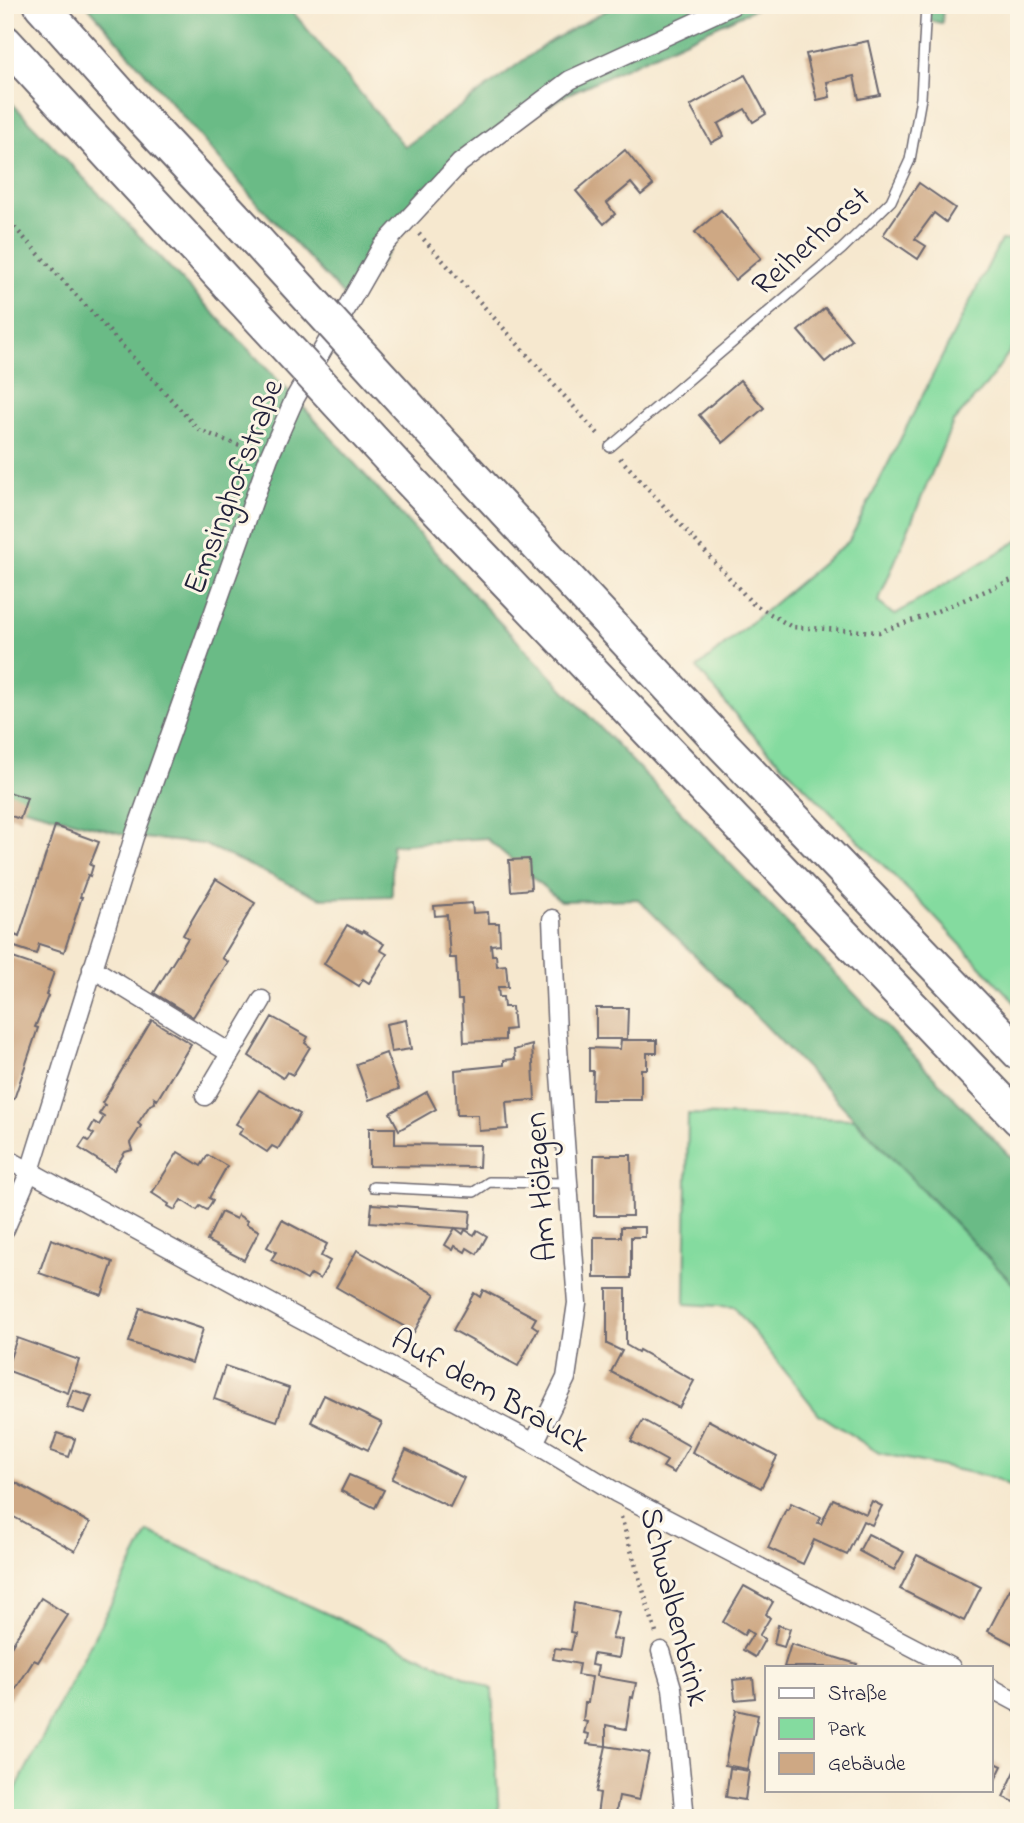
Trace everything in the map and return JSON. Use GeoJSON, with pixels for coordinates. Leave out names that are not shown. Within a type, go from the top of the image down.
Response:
{"type":"FeatureCollection","features":[{"type":"Feature","properties":{"kind":"highway"},"geometry":{"type":"LineString","coordinates":[[41,5],[437,438],[725,747],[1019,1053]]}},
{"type":"Feature","properties":{"kind":"highway"},"geometry":{"type":"LineString","coordinates":[[5,41],[402,472],[1019,1119]]}},
{"type":"Feature","properties":{"kind":"street","name":"Emsinghofstraße"},"geometry":{"type":"LineString","coordinates":[[5,1229],[30,1171],[134,837],[269,457],[295,398],[349,301],[381,248],[460,163],[570,80],[733,5]]}},
{"type":"Feature","properties":{"kind":"street","name":"Am Hölzgen"},"geometry":{"type":"LineString","coordinates":[[534,1444],[566,1378],[577,1303],[557,1034],[552,919]]}},
{"type":"Feature","properties":{"kind":"street"},"geometry":{"type":"LineString","coordinates":[[92,968],[230,1054]]}},
{"type":"Feature","properties":{"kind":"street"},"geometry":{"type":"LineString","coordinates":[[205,1096],[262,1000]]}},
{"type":"Feature","properties":{"kind":"street","name":"Auf dem Brauck"},"geometry":{"type":"LineString","coordinates":[[5,1158],[534,1444],[617,1493],[949,1666]]}},
{"type":"Feature","properties":{"kind":"street","name":"Schwalbenbrink"},"geometry":{"type":"LineString","coordinates":[[661,1651],[672,1688],[685,1818]]}},
{"type":"Feature","properties":{"kind":"street"},"geometry":{"type":"LineString","coordinates":[[992,1689],[1019,1703]]}},
{"type":"Feature","properties":{"kind":"lane","name":"Reiherhorst"},"geometry":{"type":"LineString","coordinates":[[610,447],[842,249],[891,201],[911,160],[921,98],[926,5]]}},
{"type":"Feature","properties":{"kind":"lane"},"geometry":{"type":"LineString","coordinates":[[373,1187],[474,1192],[489,1182],[569,1183]]}},
{"type":"Feature","properties":{"kind":"path"},"geometry":{"type":"LineString","coordinates":[[5,217],[199,430],[269,457]]}},
{"type":"Feature","properties":{"kind":"path"},"geometry":{"type":"LineString","coordinates":[[406,221],[752,603],[792,627],[879,632],[1019,577]]}},
{"type":"Feature","properties":{"kind":"path","name":"Schwalbenbrink"},"geometry":{"type":"LineString","coordinates":[[617,1493],[621,1517],[661,1651]]}},
{"type":"Feature","properties":{"kind":"green space"},"geometry":{"type":"Polygon","coordinates":[[[87,5],[287,5],[405,147],[547,43],[616,5],[763,5],[568,94],[450,168],[351,303],[258,204],[87,5]]]}},
{"type":"Feature","properties":{"kind":"green space"},"geometry":{"type":"Polygon","coordinates":[[[929,5],[943,5],[942,23],[928,21],[929,5]]]}},
{"type":"Feature","properties":{"kind":"green space"},"geometry":{"type":"Polygon","coordinates":[[[5,96],[297,400],[486,608],[1019,1166],[1019,1290],[763,1023],[638,899],[560,901],[486,838],[392,845],[392,896],[320,898],[203,844],[134,837],[5,803],[5,96]]]}},
{"type":"Feature","properties":{"kind":"green space"},"geometry":{"type":"Polygon","coordinates":[[[1001,240],[1019,242],[1019,338],[987,384],[953,422],[878,602],[894,615],[1019,540],[1019,1007],[929,911],[748,730],[697,668],[849,541],[1001,240]]]}},
{"type":"Feature","properties":{"kind":"green space"},"geometry":{"type":"Polygon","coordinates":[[[688,1114],[854,1119],[1019,1290],[1019,1491],[995,1478],[879,1453],[819,1414],[734,1307],[685,1304],[688,1114]]]}},
{"type":"Feature","properties":{"kind":"green space"},"geometry":{"type":"Polygon","coordinates":[[[148,1532],[492,1689],[499,1818],[5,1818],[5,1810],[148,1532]]]}},
{"type":"Feature","properties":{"kind":"building"},"geometry":{"type":"Polygon","coordinates":[[[868,41],[880,95],[859,99],[854,76],[827,82],[830,97],[817,100],[806,54],[868,41]]]}},
{"type":"Feature","properties":{"kind":"building"},"geometry":{"type":"Polygon","coordinates":[[[745,75],[766,114],[753,122],[745,109],[718,124],[724,136],[711,143],[690,106],[745,75]]]}},
{"type":"Feature","properties":{"kind":"building"},"geometry":{"type":"Polygon","coordinates":[[[625,150],[653,185],[641,195],[631,183],[607,203],[615,214],[604,224],[576,191],[625,150]]]}},
{"type":"Feature","properties":{"kind":"building"},"geometry":{"type":"Polygon","coordinates":[[[919,183],[955,208],[946,222],[934,213],[915,239],[926,246],[918,259],[883,235],[919,183]]]}},
{"type":"Feature","properties":{"kind":"building"},"geometry":{"type":"Polygon","coordinates":[[[721,210],[761,258],[735,280],[695,232],[721,210]]]}},
{"type":"Feature","properties":{"kind":"building"},"geometry":{"type":"Polygon","coordinates":[[[825,308],[852,340],[825,362],[798,331],[825,308]]]}},
{"type":"Feature","properties":{"kind":"building"},"geometry":{"type":"Polygon","coordinates":[[[740,380],[764,408],[723,443],[699,415],[740,380]]]}},
{"type":"Feature","properties":{"kind":"building"},"geometry":{"type":"Polygon","coordinates":[[[5,791],[27,798],[20,819],[5,814],[5,791]]]}},
{"type":"Feature","properties":{"kind":"building"},"geometry":{"type":"Polygon","coordinates":[[[55,826],[99,842],[64,952],[39,944],[36,954],[12,946],[15,935],[19,937],[55,826]]]}},
{"type":"Feature","properties":{"kind":"building"},"geometry":{"type":"Polygon","coordinates":[[[529,859],[531,889],[511,891],[509,860],[529,859]]]}},
{"type":"Feature","properties":{"kind":"building"},"geometry":{"type":"Polygon","coordinates":[[[216,879],[255,903],[222,958],[228,962],[193,1017],[154,993],[188,938],[183,935],[216,879]]]}},
{"type":"Feature","properties":{"kind":"building"},"geometry":{"type":"Polygon","coordinates":[[[472,903],[473,913],[488,912],[489,923],[499,923],[500,944],[491,945],[492,955],[496,955],[497,966],[506,965],[508,987],[498,987],[499,997],[503,997],[504,1007],[512,1007],[514,1029],[505,1030],[505,1040],[464,1042],[462,1000],[458,1000],[456,958],[450,958],[447,915],[435,916],[434,906],[472,903]]]}},
{"type":"Feature","properties":{"kind":"building"},"geometry":{"type":"Polygon","coordinates":[[[347,925],[384,944],[380,950],[387,954],[369,983],[363,979],[359,986],[324,964],[347,925]]]}},
{"type":"Feature","properties":{"kind":"building"},"geometry":{"type":"Polygon","coordinates":[[[10,957],[54,972],[14,1099],[5,1096],[5,972],[10,957]]]}},
{"type":"Feature","properties":{"kind":"building"},"geometry":{"type":"Polygon","coordinates":[[[596,1008],[628,1008],[627,1039],[596,1039],[596,1008]]]}},
{"type":"Feature","properties":{"kind":"building"},"geometry":{"type":"Polygon","coordinates":[[[272,1017],[308,1037],[305,1043],[310,1047],[293,1075],[287,1072],[283,1078],[249,1056],[272,1017]]]}},
{"type":"Feature","properties":{"kind":"building"},"geometry":{"type":"Polygon","coordinates":[[[152,1020],[191,1044],[157,1100],[154,1098],[155,1103],[150,1105],[138,1123],[141,1126],[130,1143],[132,1150],[125,1152],[114,1170],[79,1148],[85,1139],[89,1141],[94,1134],[89,1131],[94,1122],[99,1125],[104,1117],[99,1114],[105,1105],[102,1103],[152,1020]]]}},
{"type":"Feature","properties":{"kind":"building"},"geometry":{"type":"Polygon","coordinates":[[[406,1020],[411,1049],[391,1052],[386,1024],[406,1020]]]}},
{"type":"Feature","properties":{"kind":"building"},"geometry":{"type":"Polygon","coordinates":[[[621,1040],[657,1040],[657,1053],[647,1053],[647,1069],[641,1069],[641,1100],[592,1100],[593,1071],[589,1071],[589,1048],[620,1049],[621,1040]]]}},
{"type":"Feature","properties":{"kind":"building"},"geometry":{"type":"Polygon","coordinates":[[[532,1045],[535,1100],[506,1102],[508,1129],[479,1131],[478,1115],[457,1115],[455,1070],[504,1065],[504,1060],[515,1059],[514,1050],[532,1045]]]}},
{"type":"Feature","properties":{"kind":"building"},"geometry":{"type":"Polygon","coordinates":[[[386,1053],[399,1089],[369,1100],[356,1064],[386,1053]]]}},
{"type":"Feature","properties":{"kind":"building"},"geometry":{"type":"Polygon","coordinates":[[[259,1090],[300,1114],[278,1149],[272,1146],[267,1152],[239,1134],[243,1128],[236,1124],[259,1090]]]}},
{"type":"Feature","properties":{"kind":"building"},"geometry":{"type":"Polygon","coordinates":[[[427,1092],[436,1109],[399,1130],[390,1113],[427,1092]]]}},
{"type":"Feature","properties":{"kind":"building"},"geometry":{"type":"Polygon","coordinates":[[[369,1128],[395,1128],[395,1144],[480,1145],[479,1167],[369,1166],[369,1128]]]}},
{"type":"Feature","properties":{"kind":"building"},"geometry":{"type":"Polygon","coordinates":[[[178,1152],[201,1166],[208,1155],[227,1166],[209,1198],[213,1200],[207,1210],[200,1206],[197,1210],[181,1200],[175,1210],[152,1193],[178,1152]]]}},
{"type":"Feature","properties":{"kind":"building"},"geometry":{"type":"Polygon","coordinates":[[[594,1155],[631,1155],[632,1216],[594,1216],[594,1155]]]}},
{"type":"Feature","properties":{"kind":"building"},"geometry":{"type":"Polygon","coordinates":[[[372,1204],[471,1211],[469,1229],[370,1222],[372,1204]]]}},
{"type":"Feature","properties":{"kind":"building"},"geometry":{"type":"Polygon","coordinates":[[[221,1212],[236,1219],[238,1215],[247,1221],[246,1224],[259,1231],[244,1260],[207,1241],[221,1212]]]}},
{"type":"Feature","properties":{"kind":"building"},"geometry":{"type":"Polygon","coordinates":[[[282,1220],[327,1244],[321,1256],[330,1261],[320,1279],[311,1274],[307,1280],[271,1260],[276,1252],[267,1247],[282,1220]]]}},
{"type":"Feature","properties":{"kind":"building"},"geometry":{"type":"Polygon","coordinates":[[[621,1227],[645,1227],[645,1237],[631,1237],[631,1278],[594,1278],[594,1237],[621,1237],[621,1227]]]}},
{"type":"Feature","properties":{"kind":"building"},"geometry":{"type":"Polygon","coordinates":[[[455,1228],[463,1234],[465,1230],[474,1235],[477,1230],[487,1236],[477,1254],[467,1248],[465,1252],[455,1246],[453,1250],[445,1245],[455,1228]]]}},
{"type":"Feature","properties":{"kind":"building"},"geometry":{"type":"Polygon","coordinates":[[[51,1239],[113,1262],[102,1295],[39,1273],[51,1239]]]}},
{"type":"Feature","properties":{"kind":"building"},"geometry":{"type":"Polygon","coordinates":[[[357,1250],[435,1294],[414,1332],[336,1287],[357,1250]]]}},
{"type":"Feature","properties":{"kind":"building"},"geometry":{"type":"Polygon","coordinates":[[[607,1289],[626,1289],[626,1345],[694,1381],[679,1408],[611,1372],[622,1351],[607,1344],[607,1289]]]}},
{"type":"Feature","properties":{"kind":"building"},"geometry":{"type":"Polygon","coordinates":[[[483,1290],[536,1318],[532,1325],[538,1329],[518,1366],[453,1330],[474,1293],[480,1297],[483,1290]]]}},
{"type":"Feature","properties":{"kind":"building"},"geometry":{"type":"Polygon","coordinates":[[[140,1308],[203,1329],[192,1363],[129,1342],[140,1308]]]}},
{"type":"Feature","properties":{"kind":"building"},"geometry":{"type":"Polygon","coordinates":[[[17,1338],[79,1360],[68,1393],[6,1370],[17,1338]]]}},
{"type":"Feature","properties":{"kind":"building"},"geometry":{"type":"Polygon","coordinates":[[[225,1366],[289,1388],[277,1421],[214,1399],[225,1366]]]}},
{"type":"Feature","properties":{"kind":"building"},"geometry":{"type":"Polygon","coordinates":[[[73,1390],[92,1396],[85,1413],[67,1407],[73,1390]]]}},
{"type":"Feature","properties":{"kind":"building"},"geometry":{"type":"Polygon","coordinates":[[[324,1395],[382,1423],[368,1450],[311,1422],[324,1395]]]}},
{"type":"Feature","properties":{"kind":"building"},"geometry":{"type":"Polygon","coordinates":[[[643,1420],[689,1446],[674,1473],[663,1467],[667,1461],[631,1441],[643,1420]]]}},
{"type":"Feature","properties":{"kind":"building"},"geometry":{"type":"Polygon","coordinates":[[[708,1420],[777,1457],[761,1488],[692,1452],[708,1420]]]}},
{"type":"Feature","properties":{"kind":"building"},"geometry":{"type":"Polygon","coordinates":[[[57,1433],[75,1439],[69,1457],[51,1451],[57,1433]]]}},
{"type":"Feature","properties":{"kind":"building"},"geometry":{"type":"Polygon","coordinates":[[[406,1450],[464,1478],[450,1507],[392,1479],[406,1450]]]}},
{"type":"Feature","properties":{"kind":"building"},"geometry":{"type":"Polygon","coordinates":[[[349,1475],[384,1490],[375,1508],[341,1491],[349,1475]]]}},
{"type":"Feature","properties":{"kind":"building"},"geometry":{"type":"Polygon","coordinates":[[[5,1477],[90,1523],[75,1551],[5,1512],[5,1477]]]}},
{"type":"Feature","properties":{"kind":"building"},"geometry":{"type":"Polygon","coordinates":[[[833,1499],[866,1514],[872,1501],[882,1506],[872,1525],[863,1521],[847,1555],[814,1540],[803,1564],[768,1548],[791,1503],[821,1517],[818,1523],[821,1524],[833,1499]]]}},
{"type":"Feature","properties":{"kind":"building"},"geometry":{"type":"Polygon","coordinates":[[[868,1534],[904,1552],[894,1570],[859,1551],[868,1534]]]}},
{"type":"Feature","properties":{"kind":"building"},"geometry":{"type":"Polygon","coordinates":[[[917,1555],[981,1587],[964,1621],[900,1589],[917,1555]]]}},
{"type":"Feature","properties":{"kind":"building"},"geometry":{"type":"Polygon","coordinates":[[[744,1586],[773,1602],[766,1614],[770,1618],[759,1636],[765,1639],[755,1657],[743,1650],[753,1634],[747,1630],[744,1635],[723,1622],[744,1586]]]}},
{"type":"Feature","properties":{"kind":"building"},"geometry":{"type":"Polygon","coordinates":[[[1010,1589],[1019,1593],[1019,1647],[988,1631],[1010,1589]]]}},
{"type":"Feature","properties":{"kind":"building"},"geometry":{"type":"Polygon","coordinates":[[[41,1598],[68,1615],[38,1662],[34,1660],[5,1706],[5,1647],[8,1644],[11,1646],[41,1598]]]}},
{"type":"Feature","properties":{"kind":"building"},"geometry":{"type":"Polygon","coordinates":[[[574,1603],[619,1612],[612,1639],[622,1640],[619,1658],[593,1654],[591,1665],[598,1666],[596,1676],[636,1683],[626,1729],[606,1725],[606,1746],[587,1744],[589,1734],[584,1733],[587,1722],[583,1721],[585,1703],[588,1703],[592,1677],[577,1675],[579,1664],[553,1659],[555,1648],[571,1650],[575,1633],[570,1632],[574,1603]]]}},
{"type":"Feature","properties":{"kind":"building"},"geometry":{"type":"Polygon","coordinates":[[[778,1625],[790,1629],[784,1647],[774,1644],[778,1625]]]}},
{"type":"Feature","properties":{"kind":"building"},"geometry":{"type":"Polygon","coordinates":[[[791,1644],[857,1664],[856,1666],[784,1666],[791,1644]]]}},
{"type":"Feature","properties":{"kind":"building"},"geometry":{"type":"Polygon","coordinates":[[[753,1678],[755,1698],[735,1700],[733,1680],[753,1678]]]}},
{"type":"Feature","properties":{"kind":"building"},"geometry":{"type":"Polygon","coordinates":[[[736,1710],[758,1715],[747,1769],[725,1765],[736,1710]]]}},
{"type":"Feature","properties":{"kind":"building"},"geometry":{"type":"Polygon","coordinates":[[[606,1746],[649,1753],[639,1800],[619,1796],[615,1818],[597,1815],[600,1793],[596,1792],[606,1746]]]}},
{"type":"Feature","properties":{"kind":"building"},"geometry":{"type":"Polygon","coordinates":[[[992,1761],[1002,1766],[992,1786],[992,1761]]]}},
{"type":"Feature","properties":{"kind":"building"},"geometry":{"type":"Polygon","coordinates":[[[730,1768],[749,1771],[745,1800],[726,1797],[730,1768]]]}},
{"type":"Feature","properties":{"kind":"building"},"geometry":{"type":"Polygon","coordinates":[[[1016,1769],[1019,1771],[1019,1804],[1003,1797],[1016,1769]]]}}]}
